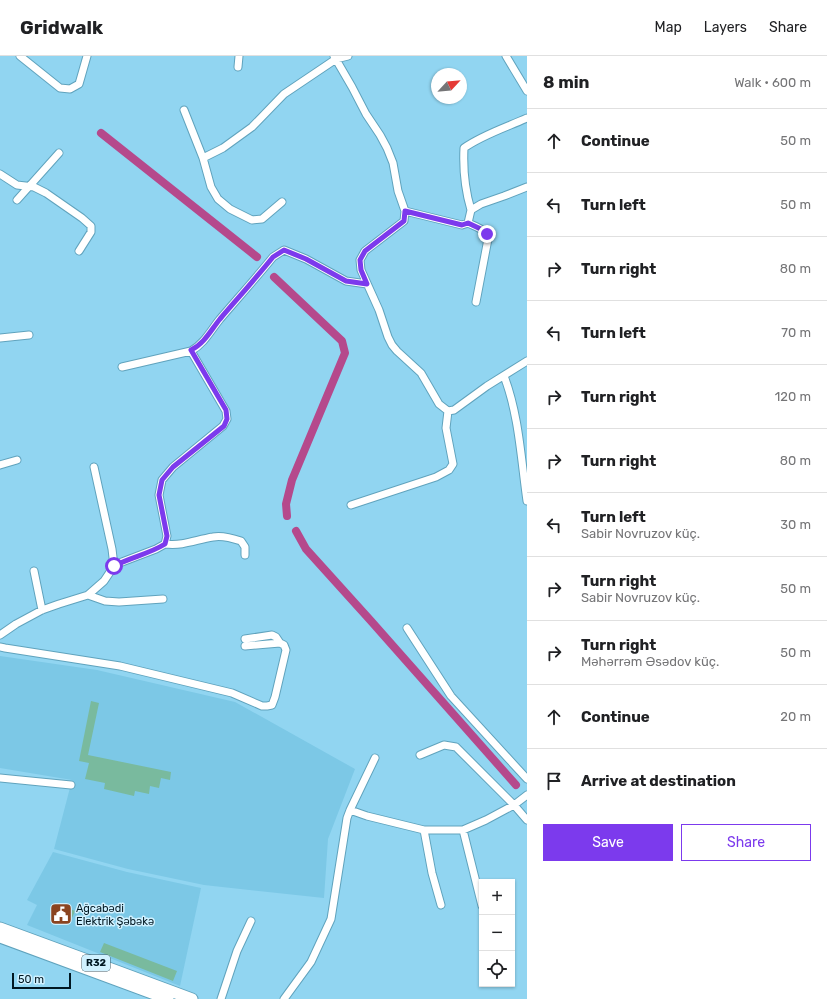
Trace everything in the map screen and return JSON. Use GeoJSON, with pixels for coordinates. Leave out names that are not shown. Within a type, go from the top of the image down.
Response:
{"type":"FeatureCollection","features":[{"type":"Feature","properties":{"kind":"main road","name":"R32"},"geometry":{"type":"LineString","coordinates":[[0,928],[168,999]]}},
{"type":"Feature","properties":{"kind":"main road","name":"R32"},"geometry":{"type":"LineString","coordinates":[[0,937],[192,999]]}},
{"type":"Feature","properties":{"kind":"street"},"geometry":{"type":"LineString","coordinates":[[20,56],[60,88],[70,89],[79,84],[87,56]]}},
{"type":"Feature","properties":{"kind":"street"},"geometry":{"type":"LineString","coordinates":[[238,67],[239,56]]}},
{"type":"Feature","properties":{"kind":"street"},"geometry":{"type":"LineString","coordinates":[[203,158],[224,148],[242,135],[252,127],[284,94],[335,57],[348,56]]}},
{"type":"Feature","properties":{"kind":"street"},"geometry":{"type":"LineString","coordinates":[[506,56],[527,91]]}},
{"type":"Feature","properties":{"kind":"street"},"geometry":{"type":"LineString","coordinates":[[335,57],[366,114],[380,134],[387,148],[393,163],[398,191],[405,211],[404,221],[365,251],[360,260],[361,270],[392,345],[421,373],[439,404],[448,411],[454,410],[487,386],[527,361]]}},
{"type":"Feature","properties":{"kind":"street"},"geometry":{"type":"LineString","coordinates":[[184,110],[203,158],[210,187],[218,199],[230,209],[252,220],[262,219],[282,202]]}},
{"type":"Feature","properties":{"kind":"street"},"geometry":{"type":"LineString","coordinates":[[468,223],[471,210],[467,196],[464,148],[527,118]]}},
{"type":"Feature","properties":{"kind":"street"},"geometry":{"type":"LineString","coordinates":[[17,200],[59,153]]}},
{"type":"Feature","properties":{"kind":"street"},"geometry":{"type":"LineString","coordinates":[[0,174],[17,185],[34,187],[82,218],[91,226],[91,232],[80,251]]}},
{"type":"Feature","properties":{"kind":"street"},"geometry":{"type":"LineString","coordinates":[[471,210],[481,204],[527,187]]}},
{"type":"Feature","properties":{"kind":"street"},"geometry":{"type":"LineString","coordinates":[[405,211],[462,225],[468,223],[485,231],[488,239],[476,302]]}},
{"type":"Feature","properties":{"kind":"street"},"geometry":{"type":"LineString","coordinates":[[122,367],[196,348],[204,341],[273,257],[284,250],[306,259],[346,281],[367,284]]}},
{"type":"Feature","properties":{"kind":"street"},"geometry":{"type":"LineString","coordinates":[[0,338],[29,335]]}},
{"type":"Feature","properties":{"kind":"street"},"geometry":{"type":"LineString","coordinates":[[165,544],[167,536],[159,495],[162,480],[173,467],[224,426],[227,419],[226,410],[191,350]]}},
{"type":"Feature","properties":{"kind":"street"},"geometry":{"type":"LineString","coordinates":[[504,376],[510,392],[516,420],[527,501]]}},
{"type":"Feature","properties":{"kind":"street"},"geometry":{"type":"LineString","coordinates":[[351,505],[436,477],[450,470],[453,464],[446,428],[448,411]]}},
{"type":"Feature","properties":{"kind":"street"},"geometry":{"type":"LineString","coordinates":[[0,465],[17,460]]}},
{"type":"Feature","properties":{"kind":"street"},"geometry":{"type":"LineString","coordinates":[[94,467],[112,549],[114,566]]}},
{"type":"Feature","properties":{"kind":"street"},"geometry":{"type":"LineString","coordinates":[[0,635],[16,624],[42,610],[88,594],[104,581],[114,566],[156,550],[165,544],[182,544],[214,536],[232,538],[241,541],[245,547],[245,555]]}},
{"type":"Feature","properties":{"kind":"street"},"geometry":{"type":"LineString","coordinates":[[34,571],[42,610]]}},
{"type":"Feature","properties":{"kind":"street"},"geometry":{"type":"LineString","coordinates":[[88,594],[105,601],[119,602],[163,599]]}},
{"type":"Feature","properties":{"kind":"street"},"geometry":{"type":"LineString","coordinates":[[407,628],[451,696],[527,779]]}},
{"type":"Feature","properties":{"kind":"street"},"geometry":{"type":"LineString","coordinates":[[0,647],[120,666],[232,693],[262,706],[272,705],[286,650],[284,645],[280,643],[245,643]]}},
{"type":"Feature","properties":{"kind":"street"},"geometry":{"type":"LineString","coordinates":[[420,755],[444,745],[456,747],[527,820]]}},
{"type":"Feature","properties":{"kind":"street"},"geometry":{"type":"LineString","coordinates":[[284,999],[310,962],[331,919],[347,818],[375,758]]}},
{"type":"Feature","properties":{"kind":"street"},"geometry":{"type":"LineString","coordinates":[[0,778],[71,785]]}},
{"type":"Feature","properties":{"kind":"street"},"geometry":{"type":"LineString","coordinates":[[350,810],[367,816],[424,830],[463,830],[514,805],[527,795]]}},
{"type":"Feature","properties":{"kind":"street"},"geometry":{"type":"LineString","coordinates":[[424,830],[440,905]]}},
{"type":"Feature","properties":{"kind":"street"},"geometry":{"type":"LineString","coordinates":[[463,830],[479,894]]}},
{"type":"Feature","properties":{"kind":"street"},"geometry":{"type":"LineString","coordinates":[[221,999],[237,951],[251,921]]}},
{"type":"Feature","properties":{"kind":"shaded area"},"geometry":{"type":"Polygon","coordinates":[[[0,656],[97,670],[235,702],[355,769],[328,839],[324,898],[204,885],[128,869],[54,849],[72,780],[0,768],[0,656]]]}},
{"type":"Feature","properties":{"kind":"shaded area"},"geometry":{"type":"Polygon","coordinates":[[[53,852],[127,872],[201,888],[180,986],[27,925],[37,905],[27,900],[53,852]]]}},
{"type":"Feature","properties":{"kind":"building"},"geometry":{"type":"Polygon","coordinates":[[[91,701],[99,703],[88,755],[171,772],[170,780],[161,778],[159,788],[150,786],[149,794],[135,791],[134,796],[104,789],[105,783],[85,779],[89,763],[79,761],[91,701]]]}},
{"type":"Feature","properties":{"kind":"building"},"geometry":{"type":"Polygon","coordinates":[[[56,903],[75,911],[69,925],[51,917],[56,903]]]}},
{"type":"Feature","properties":{"kind":"building"},"geometry":{"type":"Polygon","coordinates":[[[104,943],[177,971],[173,981],[100,952],[104,943]]]}},
{"type":"Feature","properties":{"kind":"waterway"},"geometry":{"type":"LineString","coordinates":[[101,133],[257,257]]}},
{"type":"Feature","properties":{"kind":"waterway"},"geometry":{"type":"LineString","coordinates":[[274,277],[342,341],[345,353],[292,480],[286,504],[287,516]]}},
{"type":"Feature","properties":{"kind":"waterway"},"geometry":{"type":"LineString","coordinates":[[296,531],[306,549],[516,785]]}},
{"type":"Feature","properties":{"kind":"place","name":"Ağcabədi Elektrik Şəbəkə"},"geometry":{"type":"Point","coordinates":[61,914]}},
{"type":"Feature","properties":{"kind":"route"},"geometry":{"type":"LineString","coordinates":[[114,566],[156,550],[165,544],[167,536],[159,495],[162,480],[173,467],[224,426],[227,419],[226,410],[191,350],[196,348],[204,341],[273,257],[284,250],[306,259],[346,281],[367,284],[361,270],[360,260],[365,251],[404,221],[405,211],[462,225],[468,223],[485,231],[487,234]]}}]}
